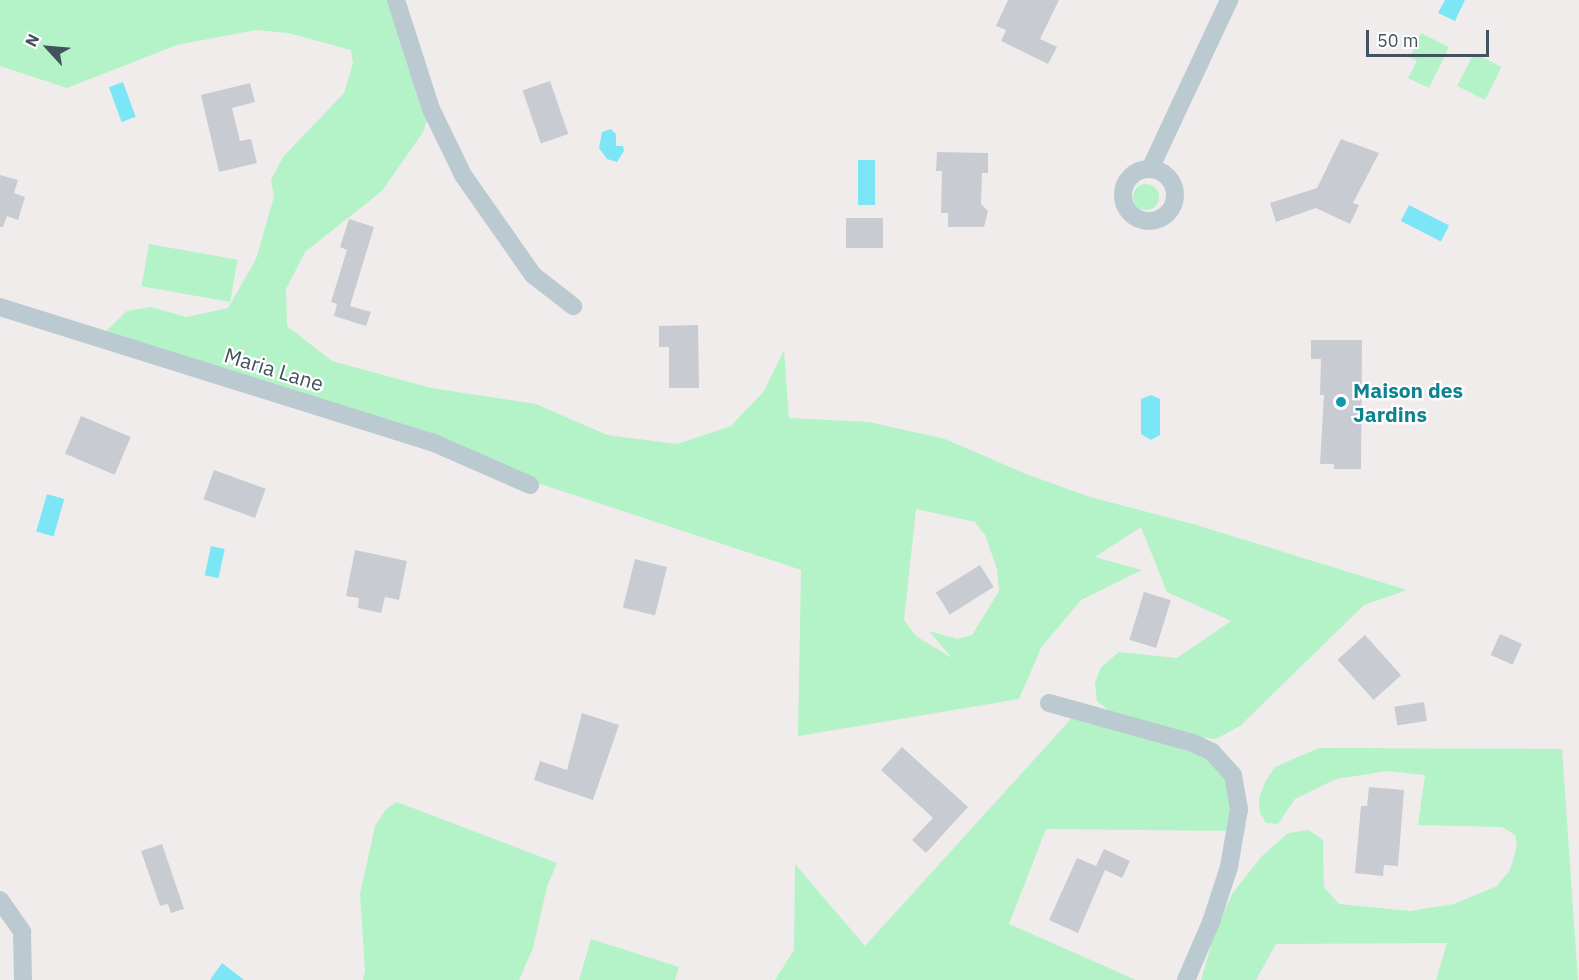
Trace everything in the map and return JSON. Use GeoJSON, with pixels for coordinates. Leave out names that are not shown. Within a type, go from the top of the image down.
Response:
{"type":"FeatureCollection","features":[{"type":"Feature","properties":{"kind":"street"},"geometry":{"type":"LineString","coordinates":[[396,0],[431,109],[463,174],[533,275],[573,306]]}},
{"type":"Feature","properties":{"kind":"street"},"geometry":{"type":"LineString","coordinates":[[1150,169],[1229,0]]}},
{"type":"Feature","properties":{"kind":"street","name":"Maria Lane"},"geometry":{"type":"LineString","coordinates":[[0,308],[432,442],[530,484]]}},
{"type":"Feature","properties":{"kind":"street"},"geometry":{"type":"LineString","coordinates":[[1049,703],[1193,743],[1212,752],[1233,775],[1239,808],[1229,867],[1186,980]]}},
{"type":"Feature","properties":{"kind":"street"},"geometry":{"type":"LineString","coordinates":[[0,900],[22,932],[23,980]]}},
{"type":"Feature","properties":{"kind":"green space"},"geometry":{"type":"Polygon","coordinates":[[[0,0],[397,0],[431,109],[423,132],[382,191],[305,252],[286,289],[287,326],[332,361],[431,388],[536,404],[607,435],[677,444],[731,426],[764,391],[784,350],[789,418],[869,422],[945,439],[1026,474],[1090,497],[1193,524],[1407,590],[1364,605],[1240,726],[1216,739],[1197,737],[1116,716],[1097,701],[1095,683],[1101,667],[1119,652],[1177,658],[1231,621],[1167,592],[1141,527],[1095,557],[1142,570],[1081,600],[1041,648],[1019,699],[798,736],[801,570],[99,338],[127,311],[151,307],[186,317],[228,308],[256,259],[274,197],[271,180],[283,157],[344,93],[353,63],[351,50],[288,33],[256,30],[177,45],[67,88],[0,66],[0,0]],[[916,509],[904,620],[916,636],[952,658],[929,631],[957,639],[972,635],[999,591],[997,569],[985,535],[975,522],[916,509]]]}},
{"type":"Feature","properties":{"kind":"green space"},"geometry":{"type":"Polygon","coordinates":[[[1421,33],[1449,47],[1429,88],[1408,78],[1417,61],[1410,57],[1421,33]]]}},
{"type":"Feature","properties":{"kind":"green space"},"geometry":{"type":"Polygon","coordinates":[[[1474,53],[1502,67],[1485,100],[1457,86],[1474,53]]]}},
{"type":"Feature","properties":{"kind":"green space"},"geometry":{"type":"Polygon","coordinates":[[[1146,184],[1155,188],[1159,197],[1155,206],[1146,210],[1137,206],[1133,197],[1137,188],[1146,184]]]}},
{"type":"Feature","properties":{"kind":"green space"},"geometry":{"type":"Polygon","coordinates":[[[149,244],[238,260],[230,302],[142,286],[149,244]]]}},
{"type":"Feature","properties":{"kind":"green space"},"geometry":{"type":"Polygon","coordinates":[[[1079,710],[1224,763],[1235,831],[1046,829],[1009,924],[1136,980],[775,980],[794,950],[795,864],[865,946],[1079,710]]]}},
{"type":"Feature","properties":{"kind":"green space"},"geometry":{"type":"Polygon","coordinates":[[[1319,748],[1562,749],[1578,980],[1436,980],[1447,943],[1276,944],[1256,980],[1201,980],[1214,935],[1232,894],[1261,857],[1288,833],[1309,830],[1323,840],[1324,887],[1339,904],[1410,911],[1454,904],[1497,886],[1510,870],[1517,846],[1515,835],[1502,827],[1418,825],[1425,775],[1388,771],[1336,779],[1295,799],[1278,824],[1266,823],[1260,813],[1259,799],[1265,782],[1275,767],[1319,748]]]}},
{"type":"Feature","properties":{"kind":"green space"},"geometry":{"type":"Polygon","coordinates":[[[397,802],[557,863],[547,887],[533,948],[519,980],[363,980],[365,971],[360,894],[375,826],[386,809],[397,802]]]}},
{"type":"Feature","properties":{"kind":"green space"},"geometry":{"type":"Polygon","coordinates":[[[591,939],[679,967],[675,980],[579,980],[591,939]]]}},
{"type":"Feature","properties":{"kind":"water"},"geometry":{"type":"Polygon","coordinates":[[[1445,0],[1465,0],[1455,21],[1438,13],[1445,0]]]}},
{"type":"Feature","properties":{"kind":"water"},"geometry":{"type":"Polygon","coordinates":[[[123,82],[136,117],[122,122],[109,87],[123,82]]]}},
{"type":"Feature","properties":{"kind":"water"},"geometry":{"type":"Polygon","coordinates":[[[611,129],[616,134],[616,146],[623,146],[624,151],[617,162],[607,159],[599,148],[602,132],[611,129]]]}},
{"type":"Feature","properties":{"kind":"water"},"geometry":{"type":"Polygon","coordinates":[[[858,160],[875,160],[875,205],[858,205],[858,160]]]}},
{"type":"Feature","properties":{"kind":"water"},"geometry":{"type":"Polygon","coordinates":[[[1409,205],[1449,225],[1441,241],[1401,221],[1409,205]]]}},
{"type":"Feature","properties":{"kind":"water"},"geometry":{"type":"Polygon","coordinates":[[[1151,395],[1160,399],[1160,435],[1151,440],[1141,434],[1141,399],[1151,395]]]}},
{"type":"Feature","properties":{"kind":"water"},"geometry":{"type":"Polygon","coordinates":[[[47,494],[64,499],[54,536],[36,531],[47,494]]]}},
{"type":"Feature","properties":{"kind":"water"},"geometry":{"type":"Polygon","coordinates":[[[211,546],[225,549],[218,578],[205,575],[211,546]]]}},
{"type":"Feature","properties":{"kind":"water"},"geometry":{"type":"Polygon","coordinates":[[[222,963],[244,980],[210,980],[222,963]]]}},
{"type":"Feature","properties":{"kind":"building"},"geometry":{"type":"Polygon","coordinates":[[[1008,0],[1059,0],[1040,39],[1057,47],[1048,64],[1001,41],[1006,30],[996,26],[1008,0]]]}},
{"type":"Feature","properties":{"kind":"building"},"geometry":{"type":"Polygon","coordinates":[[[550,81],[568,134],[541,143],[523,90],[550,81]]]}},
{"type":"Feature","properties":{"kind":"building"},"geometry":{"type":"Polygon","coordinates":[[[250,83],[255,102],[232,108],[240,141],[251,139],[257,163],[219,172],[201,95],[250,83]]]}},
{"type":"Feature","properties":{"kind":"building"},"geometry":{"type":"Polygon","coordinates":[[[1341,139],[1379,153],[1353,203],[1359,205],[1350,224],[1316,208],[1276,222],[1270,203],[1317,188],[1341,139]]]}},
{"type":"Feature","properties":{"kind":"building"},"geometry":{"type":"Polygon","coordinates":[[[937,152],[988,153],[988,173],[982,173],[981,204],[988,211],[984,227],[948,227],[948,213],[941,213],[942,171],[936,171],[937,152]]]}},
{"type":"Feature","properties":{"kind":"building"},"geometry":{"type":"Polygon","coordinates":[[[0,175],[18,180],[14,193],[25,197],[18,220],[7,216],[3,227],[0,227],[0,175]]]}},
{"type":"Feature","properties":{"kind":"building"},"geometry":{"type":"Polygon","coordinates":[[[846,218],[883,218],[883,248],[846,248],[846,218]]]}},
{"type":"Feature","properties":{"kind":"building"},"geometry":{"type":"Polygon","coordinates":[[[349,219],[374,227],[350,306],[371,312],[366,326],[334,316],[337,304],[331,302],[347,250],[340,247],[349,219]]]}},
{"type":"Feature","properties":{"kind":"building"},"geometry":{"type":"Polygon","coordinates":[[[698,325],[699,388],[669,388],[669,347],[659,347],[659,326],[698,325]]]}},
{"type":"Feature","properties":{"kind":"building","name":"Maison des Jardins"},"geometry":{"type":"Polygon","coordinates":[[[1311,340],[1362,340],[1361,469],[1334,469],[1334,464],[1320,464],[1324,395],[1320,395],[1321,359],[1311,359],[1311,340]]]}},
{"type":"Feature","properties":{"kind":"building"},"geometry":{"type":"Polygon","coordinates":[[[81,416],[131,437],[115,475],[65,454],[81,416]]]}},
{"type":"Feature","properties":{"kind":"building"},"geometry":{"type":"Polygon","coordinates":[[[214,470],[266,489],[255,518],[203,499],[214,470]]]}},
{"type":"Feature","properties":{"kind":"building"},"geometry":{"type":"Polygon","coordinates":[[[355,550],[407,561],[399,600],[385,597],[381,613],[358,608],[359,598],[346,596],[355,550]]]}},
{"type":"Feature","properties":{"kind":"building"},"geometry":{"type":"Polygon","coordinates":[[[635,559],[667,567],[655,615],[623,608],[635,559]]]}},
{"type":"Feature","properties":{"kind":"building"},"geometry":{"type":"Polygon","coordinates":[[[980,565],[994,587],[950,615],[936,593],[980,565]]]}},
{"type":"Feature","properties":{"kind":"building"},"geometry":{"type":"Polygon","coordinates":[[[1144,592],[1171,600],[1156,648],[1129,640],[1144,592]]]}},
{"type":"Feature","properties":{"kind":"building"},"geometry":{"type":"Polygon","coordinates":[[[1500,634],[1522,644],[1513,665],[1491,655],[1500,634]]]}},
{"type":"Feature","properties":{"kind":"building"},"geometry":{"type":"Polygon","coordinates":[[[1365,635],[1401,675],[1374,700],[1338,660],[1365,635]]]}},
{"type":"Feature","properties":{"kind":"building"},"geometry":{"type":"Polygon","coordinates":[[[1424,702],[1427,721],[1397,725],[1394,707],[1424,702]]]}},
{"type":"Feature","properties":{"kind":"building"},"geometry":{"type":"Polygon","coordinates":[[[582,713],[619,725],[593,800],[534,780],[540,761],[567,770],[582,713]]]}},
{"type":"Feature","properties":{"kind":"building"},"geometry":{"type":"Polygon","coordinates":[[[902,747],[968,807],[926,853],[912,840],[933,818],[881,770],[902,747]]]}},
{"type":"Feature","properties":{"kind":"building"},"geometry":{"type":"Polygon","coordinates":[[[1369,787],[1404,790],[1398,866],[1384,865],[1383,876],[1355,873],[1361,806],[1367,806],[1369,787]]]}},
{"type":"Feature","properties":{"kind":"building"},"geometry":{"type":"Polygon","coordinates":[[[162,844],[184,909],[171,913],[168,904],[160,906],[141,851],[162,844]]]}},
{"type":"Feature","properties":{"kind":"building"},"geometry":{"type":"Polygon","coordinates":[[[1104,849],[1130,861],[1122,878],[1105,870],[1078,933],[1049,920],[1077,858],[1096,866],[1104,849]]]}},
{"type":"Feature","properties":{"kind":"place","name":"Maison des Jardins"},"geometry":{"type":"Point","coordinates":[1341,402]}}]}
